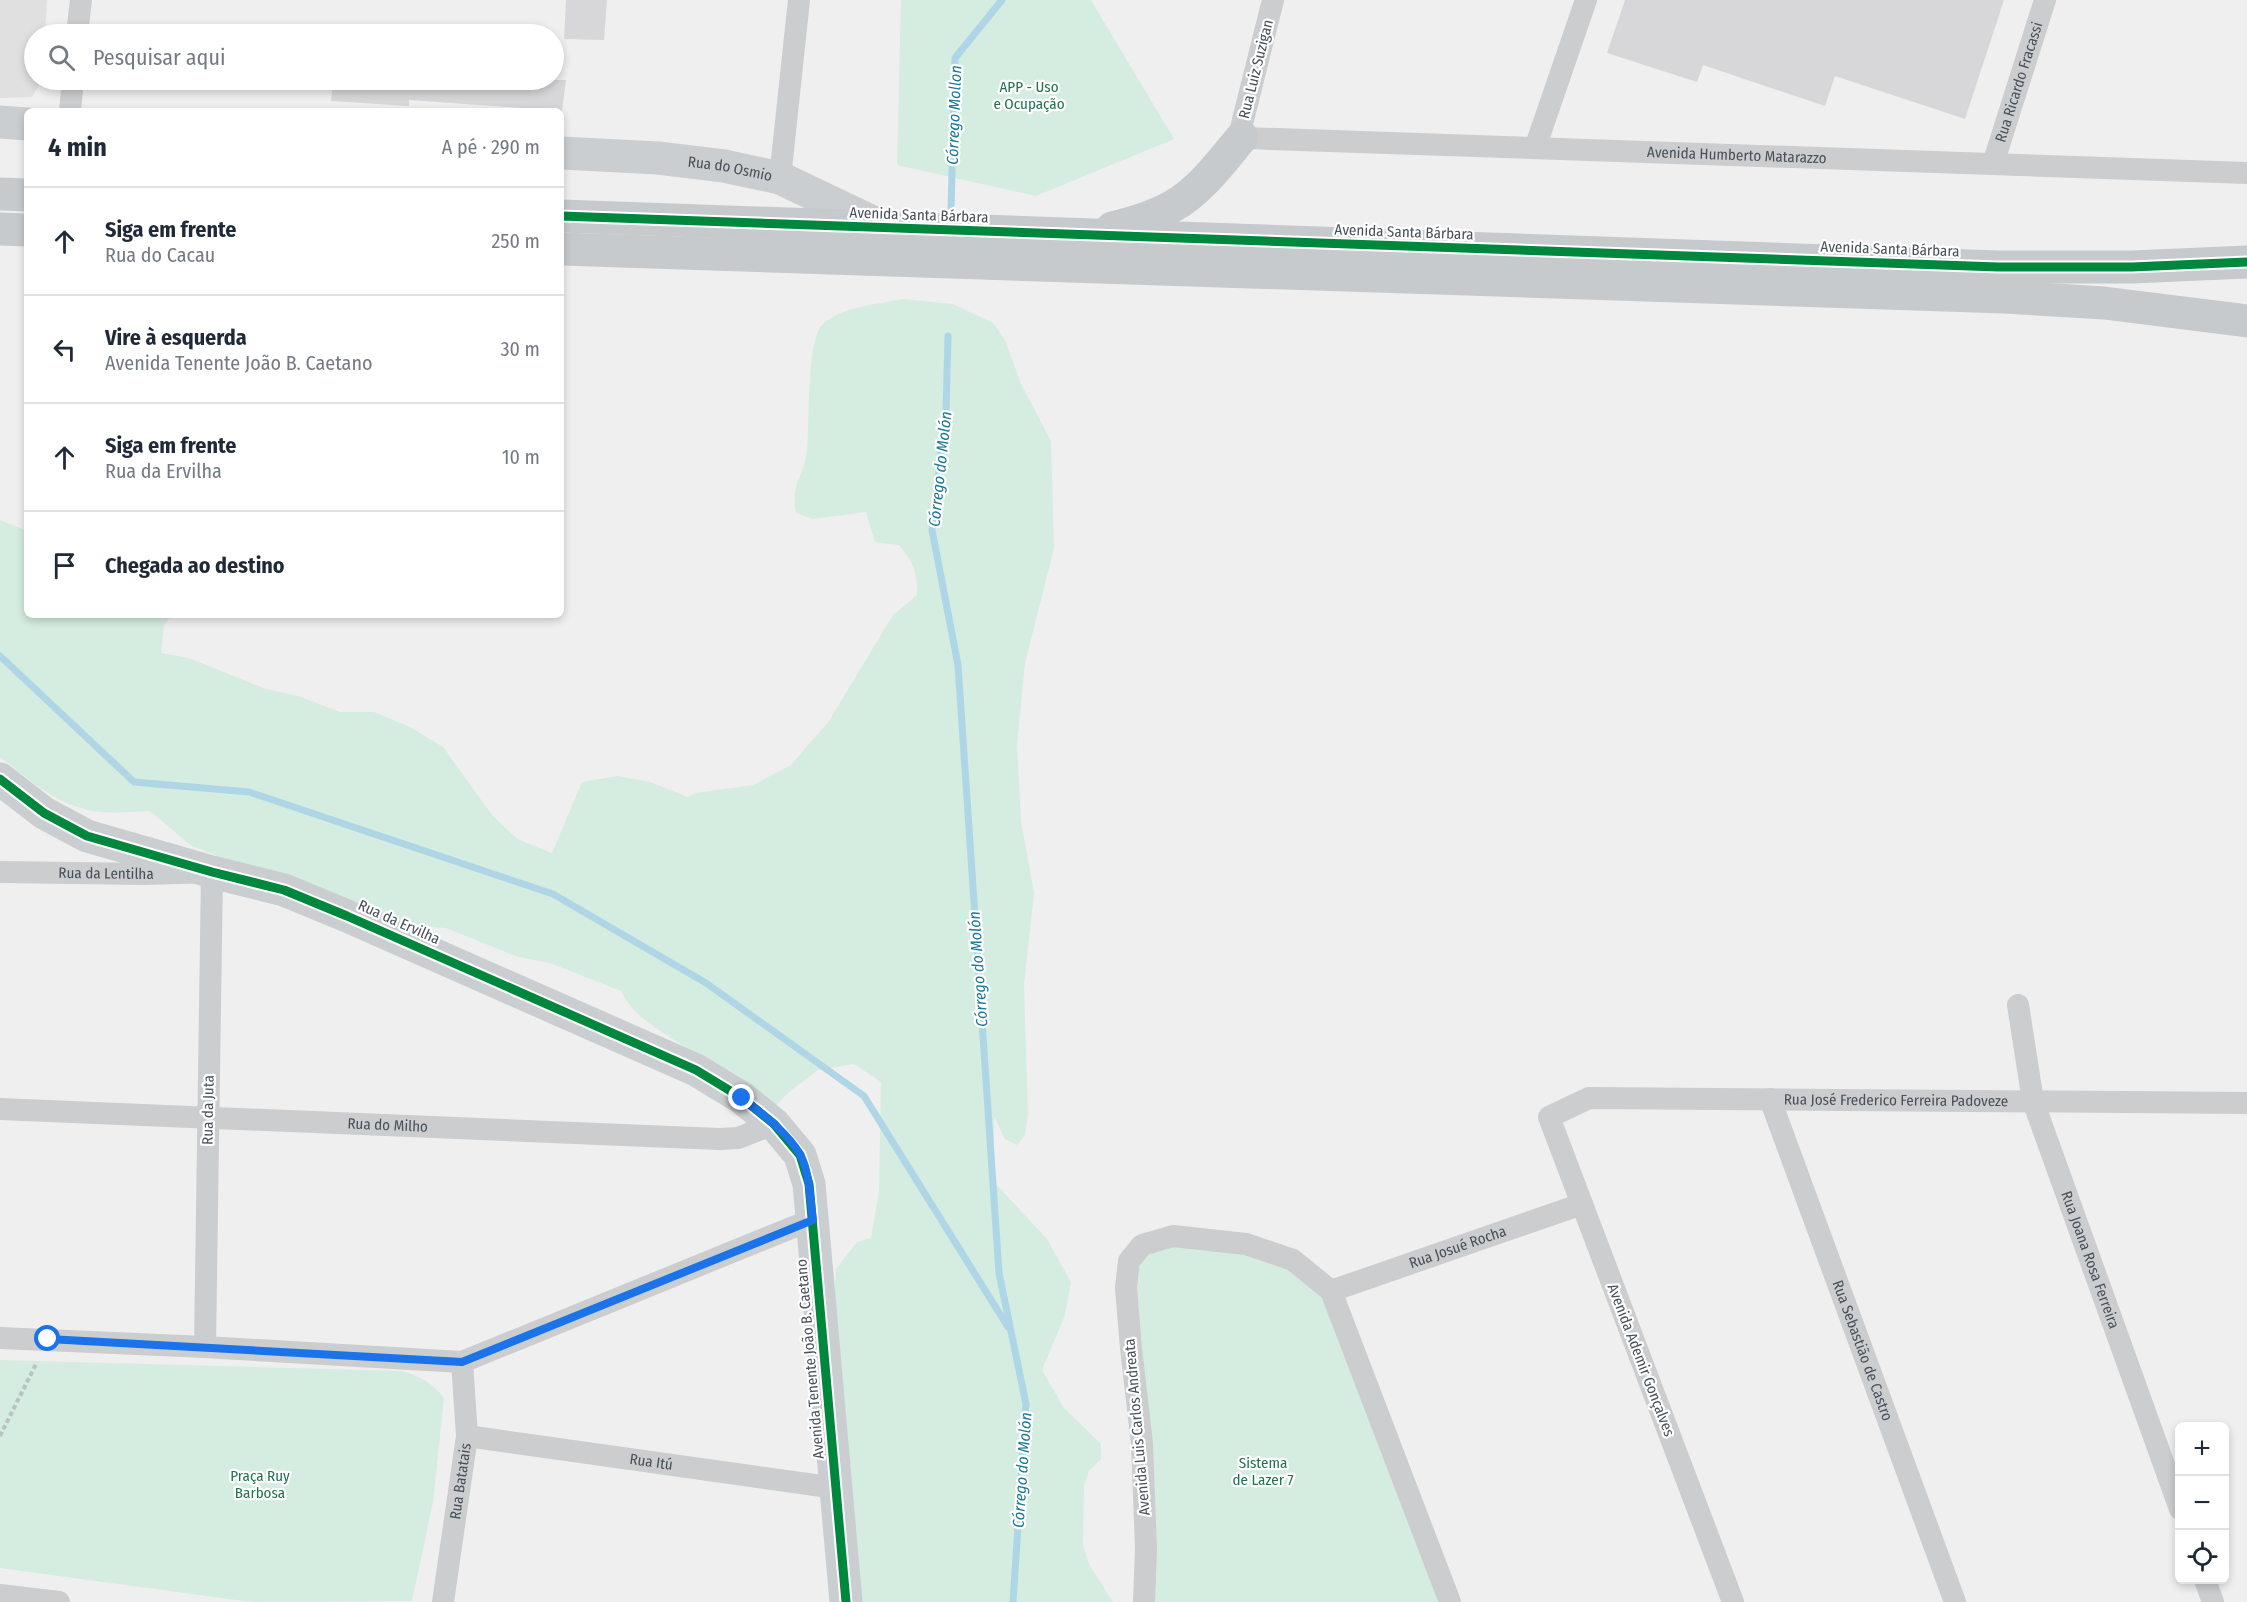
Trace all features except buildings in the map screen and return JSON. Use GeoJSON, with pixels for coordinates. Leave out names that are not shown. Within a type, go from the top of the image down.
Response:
{"type":"FeatureCollection","features":[{"type":"Feature","properties":{"kind":"main road"},"geometry":{"type":"LineString","coordinates":[[1087,236],[1142,220],[1174,205],[1198,186],[1242,137]]}},
{"type":"Feature","properties":{"kind":"main road"},"geometry":{"type":"LineString","coordinates":[[0,194],[24,195]]}},
{"type":"Feature","properties":{"kind":"main road","name":"Avenida Santa Bárbara"},"geometry":{"type":"LineString","coordinates":[[564,216],[1998,267],[2132,267],[2247,262]]}},
{"type":"Feature","properties":{"kind":"main road"},"geometry":{"type":"LineString","coordinates":[[0,229],[24,230]]}},
{"type":"Feature","properties":{"kind":"main road"},"geometry":{"type":"LineString","coordinates":[[564,249],[2005,297],[2104,303],[2247,321]]}},
{"type":"Feature","properties":{"kind":"street"},"geometry":{"type":"LineString","coordinates":[[78,24],[81,0]]}},
{"type":"Feature","properties":{"kind":"street"},"geometry":{"type":"LineString","coordinates":[[780,178],[799,0]]}},
{"type":"Feature","properties":{"kind":"street","name":"Rua Luiz Suzigan"},"geometry":{"type":"LineString","coordinates":[[1242,137],[1240,132],[1273,0]]}},
{"type":"Feature","properties":{"kind":"street"},"geometry":{"type":"LineString","coordinates":[[1535,148],[1586,0]]}},
{"type":"Feature","properties":{"kind":"street","name":"Rua Ricardo Fracassi"},"geometry":{"type":"LineString","coordinates":[[1993,164],[2045,0]]}},
{"type":"Feature","properties":{"kind":"street"},"geometry":{"type":"LineString","coordinates":[[70,108],[72,90]]}},
{"type":"Feature","properties":{"kind":"street"},"geometry":{"type":"LineString","coordinates":[[0,122],[24,124]]}},
{"type":"Feature","properties":{"kind":"street","name":"Avenida Humberto Matarazzo"},"geometry":{"type":"LineString","coordinates":[[1242,137],[2242,175]]}},
{"type":"Feature","properties":{"kind":"street","name":"Rua do Osmio"},"geometry":{"type":"LineString","coordinates":[[564,153],[658,158],[724,166],[780,178],[887,229]]}},
{"type":"Feature","properties":{"kind":"street","name":"Rua da Ervilha"},"geometry":{"type":"LineString","coordinates":[[0,779],[44,813],[87,836],[284,890],[696,1070],[742,1098],[774,1124]]}},
{"type":"Feature","properties":{"kind":"street","name":"Rua da Lentilha"},"geometry":{"type":"LineString","coordinates":[[0,872],[145,874],[212,872]]}},
{"type":"Feature","properties":{"kind":"street","name":"Rua da Juta"},"geometry":{"type":"LineString","coordinates":[[205,1347],[212,872]]}},
{"type":"Feature","properties":{"kind":"street","name":"Rua Joana Rosa Ferreira"},"geometry":{"type":"LineString","coordinates":[[2018,1005],[2033,1101],[2175,1495]]}},
{"type":"Feature","properties":{"kind":"street","name":"Rua José Frederico Ferreira Padoveze"},"geometry":{"type":"LineString","coordinates":[[1549,1118],[1589,1098],[2247,1103]]}},
{"type":"Feature","properties":{"kind":"street","name":"Rua Sebastião de Castro"},"geometry":{"type":"LineString","coordinates":[[1770,1099],[1955,1602]]}},
{"type":"Feature","properties":{"kind":"street","name":"Rua do Milho"},"geometry":{"type":"LineString","coordinates":[[0,1109],[718,1138],[738,1138],[774,1124]]}},
{"type":"Feature","properties":{"kind":"street","name":"Avenida Ademir Gonçalves"},"geometry":{"type":"LineString","coordinates":[[1549,1118],[1733,1602]]}},
{"type":"Feature","properties":{"kind":"street","name":"Avenida Tenente João B. Caetano"},"geometry":{"type":"LineString","coordinates":[[774,1124],[800,1155],[809,1184],[846,1602]]}},
{"type":"Feature","properties":{"kind":"street","name":"Rua Josué Rocha"},"geometry":{"type":"LineString","coordinates":[[1331,1291],[1582,1204]]}},
{"type":"Feature","properties":{"kind":"street"},"geometry":{"type":"LineString","coordinates":[[0,1338],[462,1362],[813,1220]]}},
{"type":"Feature","properties":{"kind":"street","name":"Avenida Luis Carlos Andreata"},"geometry":{"type":"LineString","coordinates":[[1144,1602],[1146,1549],[1142,1443],[1126,1288],[1129,1261],[1142,1245],[1173,1236],[1246,1244],[1293,1260],[1331,1291]]}},
{"type":"Feature","properties":{"kind":"street"},"geometry":{"type":"LineString","coordinates":[[1331,1291],[1450,1602]]}},
{"type":"Feature","properties":{"kind":"street","name":"Rua Batatais"},"geometry":{"type":"LineString","coordinates":[[442,1602],[467,1436],[462,1362]]}},
{"type":"Feature","properties":{"kind":"street","name":"Rua Itú"},"geometry":{"type":"LineString","coordinates":[[467,1436],[836,1488]]}},
{"type":"Feature","properties":{"kind":"street"},"geometry":{"type":"LineString","coordinates":[[2206,1584],[2213,1602]]}},
{"type":"Feature","properties":{"kind":"street"},"geometry":{"type":"LineString","coordinates":[[0,1595],[59,1602]]}},
{"type":"Feature","properties":{"kind":"path"},"geometry":{"type":"LineString","coordinates":[[0,1436],[48,1339]]}},
{"type":"Feature","properties":{"kind":"shaded area"},"geometry":{"type":"Polygon","coordinates":[[[0,0],[47,0],[46,24],[24,24],[24,90],[36,90],[32,97],[0,98],[0,0]]]}},
{"type":"Feature","properties":{"kind":"green space","name":"APP - Uso e Ocupação"},"geometry":{"type":"Polygon","coordinates":[[[901,0],[1091,0],[1174,139],[1036,196],[897,165],[901,0]]]}},
{"type":"Feature","properties":{"kind":"green space"},"geometry":{"type":"Polygon","coordinates":[[[902,299],[953,304],[993,323],[1005,340],[1021,384],[1051,441],[1054,548],[1025,663],[1017,744],[1021,821],[1034,893],[1024,985],[1028,1115],[1025,1135],[1017,1145],[1005,1139],[994,1117],[994,1182],[1047,1239],[1071,1282],[1065,1315],[1042,1370],[1064,1408],[1101,1444],[1101,1459],[1089,1471],[1084,1485],[1083,1545],[1090,1566],[1113,1602],[863,1602],[854,1586],[829,1367],[836,1269],[857,1242],[871,1238],[879,1192],[881,1082],[854,1064],[818,1070],[788,1093],[764,1118],[707,1064],[645,1020],[627,1002],[621,991],[550,963],[518,957],[446,928],[406,925],[374,919],[190,845],[150,811],[97,812],[69,804],[38,786],[0,757],[0,520],[24,530],[24,618],[170,618],[164,625],[161,653],[189,658],[266,689],[298,696],[340,712],[374,712],[410,727],[443,747],[492,815],[517,839],[552,853],[582,782],[618,776],[650,782],[688,797],[695,793],[753,785],[791,765],[829,721],[893,615],[917,595],[914,568],[908,557],[899,545],[875,542],[866,512],[813,519],[796,513],[796,488],[807,451],[811,364],[818,333],[823,324],[831,318],[860,307],[902,299]]]}},
{"type":"Feature","properties":{"kind":"green space","name":"Sistema de Lazer 7"},"geometry":{"type":"Polygon","coordinates":[[[1246,1244],[1331,1291],[1450,1602],[1140,1602],[1131,1348],[1142,1245],[1246,1244]]]}},
{"type":"Feature","properties":{"kind":"green space","name":"Praça Ruy Barbosa"},"geometry":{"type":"Polygon","coordinates":[[[0,1360],[402,1371],[425,1381],[444,1398],[433,1502],[412,1601],[251,1602],[0,1568],[0,1360]]]}},
{"type":"Feature","properties":{"kind":"waterway","name":"Córrego Mollon"},"geometry":{"type":"LineString","coordinates":[[951,210],[955,58],[1002,0]]}},
{"type":"Feature","properties":{"kind":"waterway","name":"Córrego do Molón"},"geometry":{"type":"LineString","coordinates":[[948,336],[946,412],[932,530],[958,665],[999,1273],[1026,1404],[1013,1602]]}},
{"type":"Feature","properties":{"kind":"waterway"},"geometry":{"type":"LineString","coordinates":[[0,656],[134,782],[249,792],[553,894],[706,983],[864,1096],[1008,1327]]}},
{"type":"Feature","properties":{"kind":"cycle path"},"geometry":{"type":"LineString","coordinates":[[564,216],[1998,267],[2132,267],[2247,262]]}},
{"type":"Feature","properties":{"kind":"cycle path"},"geometry":{"type":"LineString","coordinates":[[0,779],[44,813],[87,836],[284,890],[696,1070],[742,1098],[774,1124],[800,1155],[809,1184],[846,1602]]}},
{"type":"Feature","properties":{"kind":"route"},"geometry":{"type":"LineString","coordinates":[[48,1339],[462,1362],[813,1220],[809,1184],[800,1155],[774,1124],[742,1098]]}}]}
